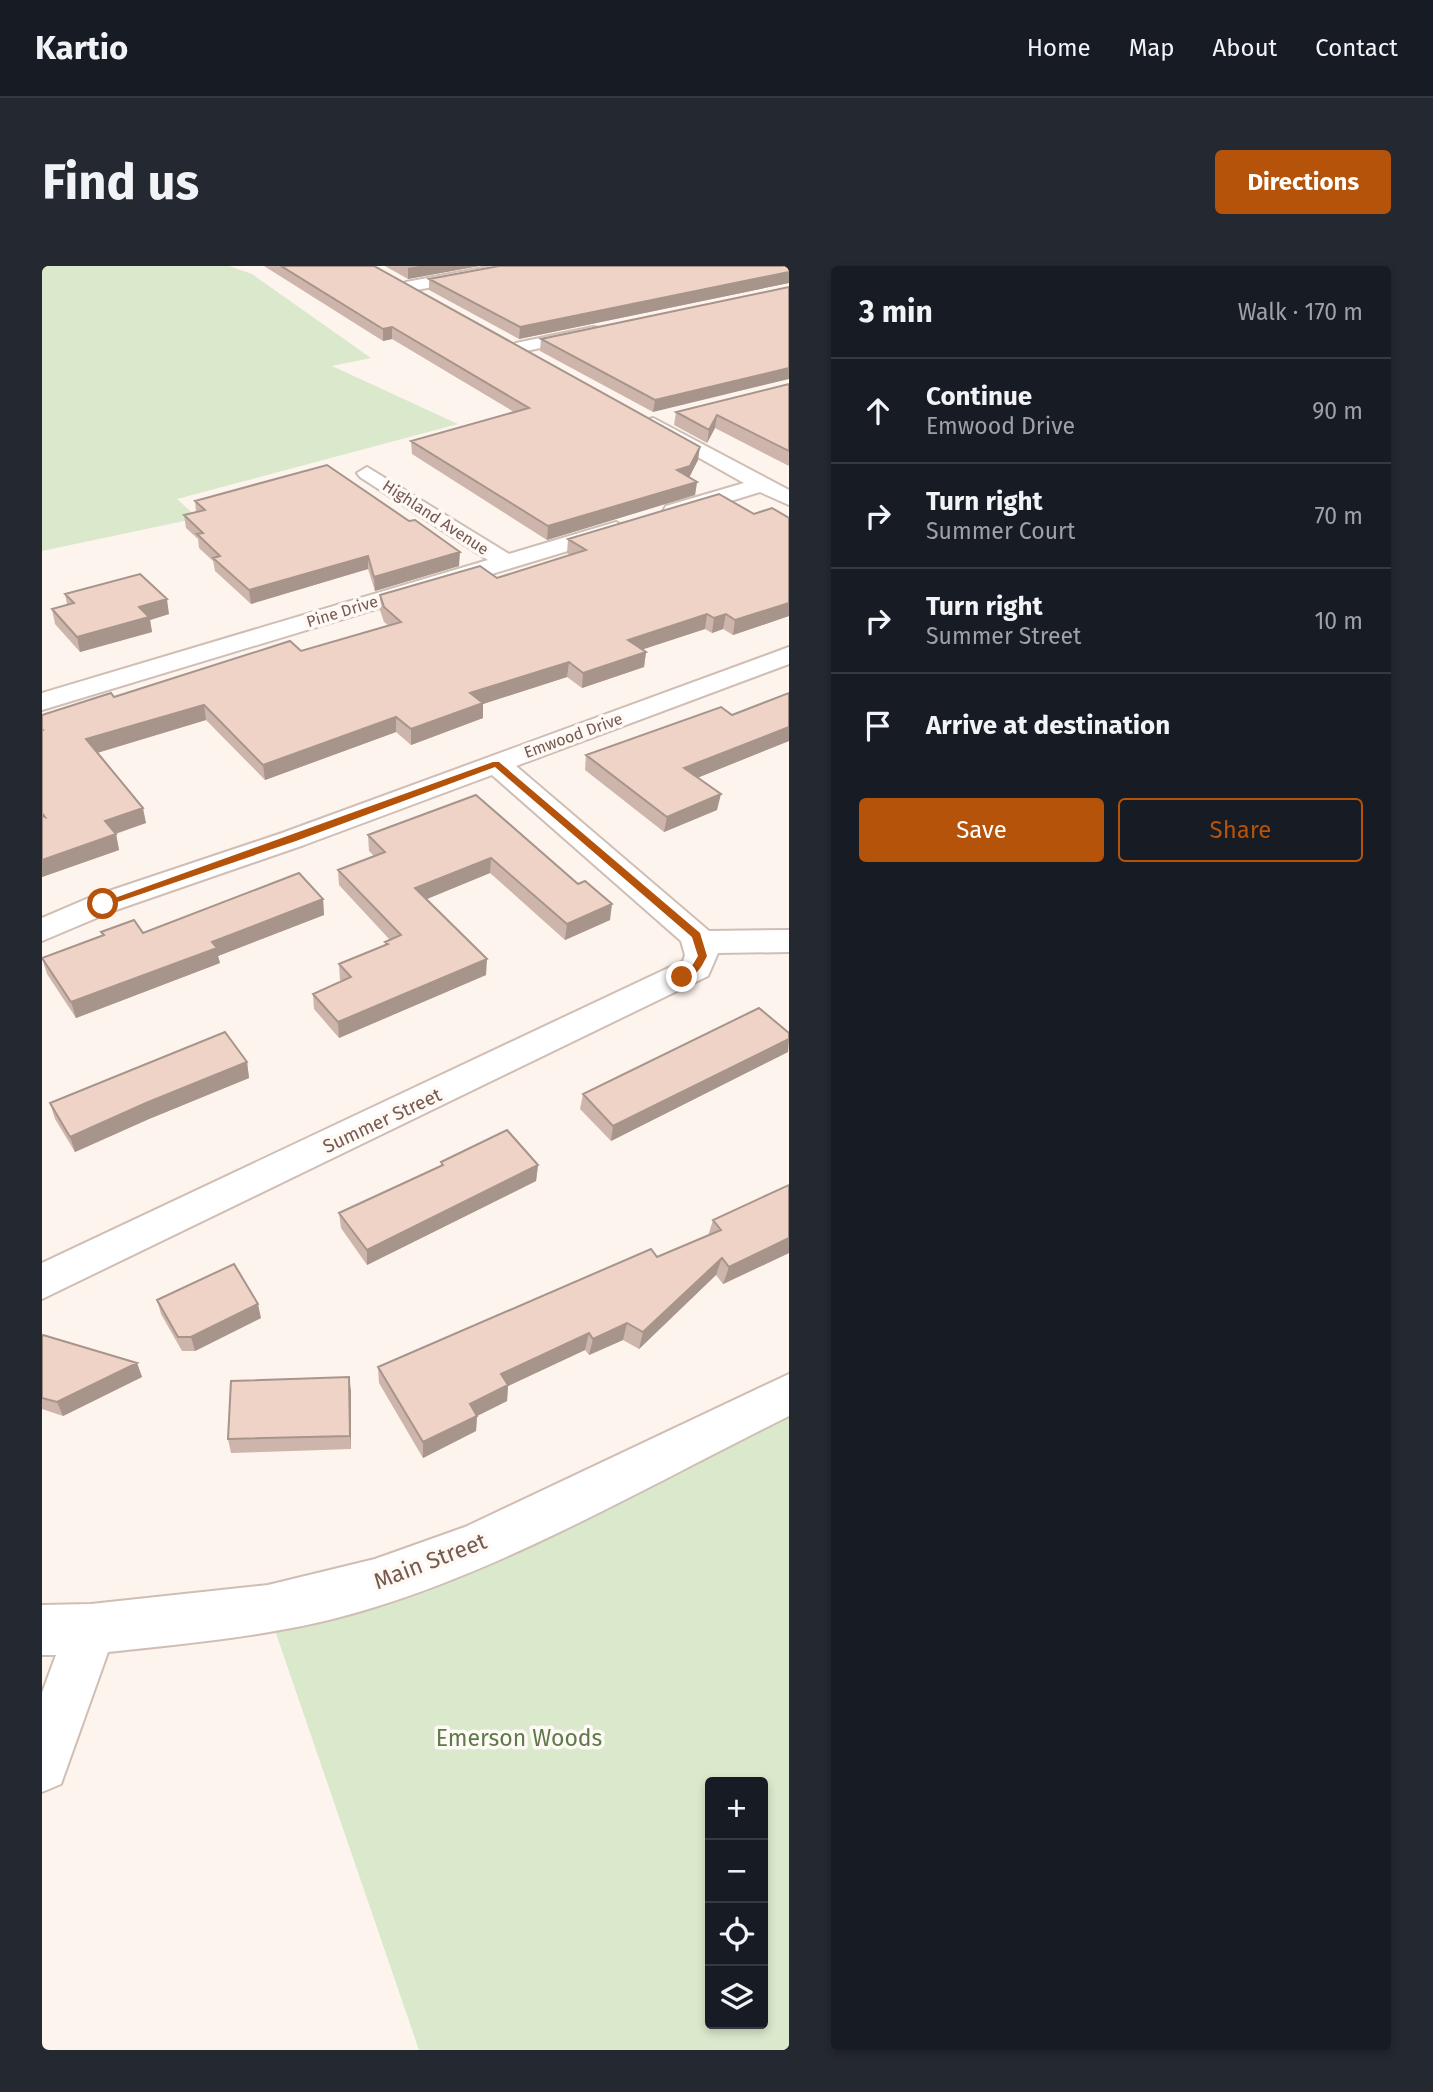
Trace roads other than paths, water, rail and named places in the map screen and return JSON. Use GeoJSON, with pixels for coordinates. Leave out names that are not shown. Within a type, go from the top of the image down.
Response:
{"type":"FeatureCollection","features":[{"type":"Feature","properties":{"kind":"street"},"geometry":{"type":"LineString","coordinates":[[406,287],[518,266]]}},
{"type":"Feature","properties":{"kind":"street"},"geometry":{"type":"LineString","coordinates":[[387,276],[428,299]]}},
{"type":"Feature","properties":{"kind":"street"},"geometry":{"type":"LineString","coordinates":[[516,348],[612,328]]}},
{"type":"Feature","properties":{"kind":"street"},"geometry":{"type":"LineString","coordinates":[[494,336],[541,362]]}},
{"type":"Feature","properties":{"kind":"street"},"geometry":{"type":"LineString","coordinates":[[676,416],[644,419],[789,499]]}},
{"type":"Feature","properties":{"kind":"street","name":"Highland Avenue"},"geometry":{"type":"LineString","coordinates":[[367,473],[506,562]]}},
{"type":"Feature","properties":{"kind":"street","name":"Pine Drive"},"geometry":{"type":"LineString","coordinates":[[42,702],[763,484]]}},
{"type":"Feature","properties":{"kind":"street","name":"Emwood Drive"},"geometry":{"type":"LineString","coordinates":[[42,930],[103,904],[293,839],[789,655]]}},
{"type":"Feature","properties":{"kind":"street"},"geometry":{"type":"LineString","coordinates":[[496,764],[700,942],[789,941]]}},
{"type":"Feature","properties":{"kind":"street","name":"Summer Street"},"geometry":{"type":"LineString","coordinates":[[42,1282],[682,977],[696,968],[702,956],[700,942]]}},
{"type":"Feature","properties":{"kind":"street","name":"Main Street"},"geometry":{"type":"LineString","coordinates":[[66,1630],[268,1610],[375,1583],[476,1546],[789,1394]]}},
{"type":"Feature","properties":{"kind":"street"},"geometry":{"type":"LineString","coordinates":[[42,1765],[66,1630]]}},
{"type":"Feature","properties":{"kind":"park label","name":"Emerson Woods"},"geometry":{"type":"Point","coordinates":[519,1738]}}]}
